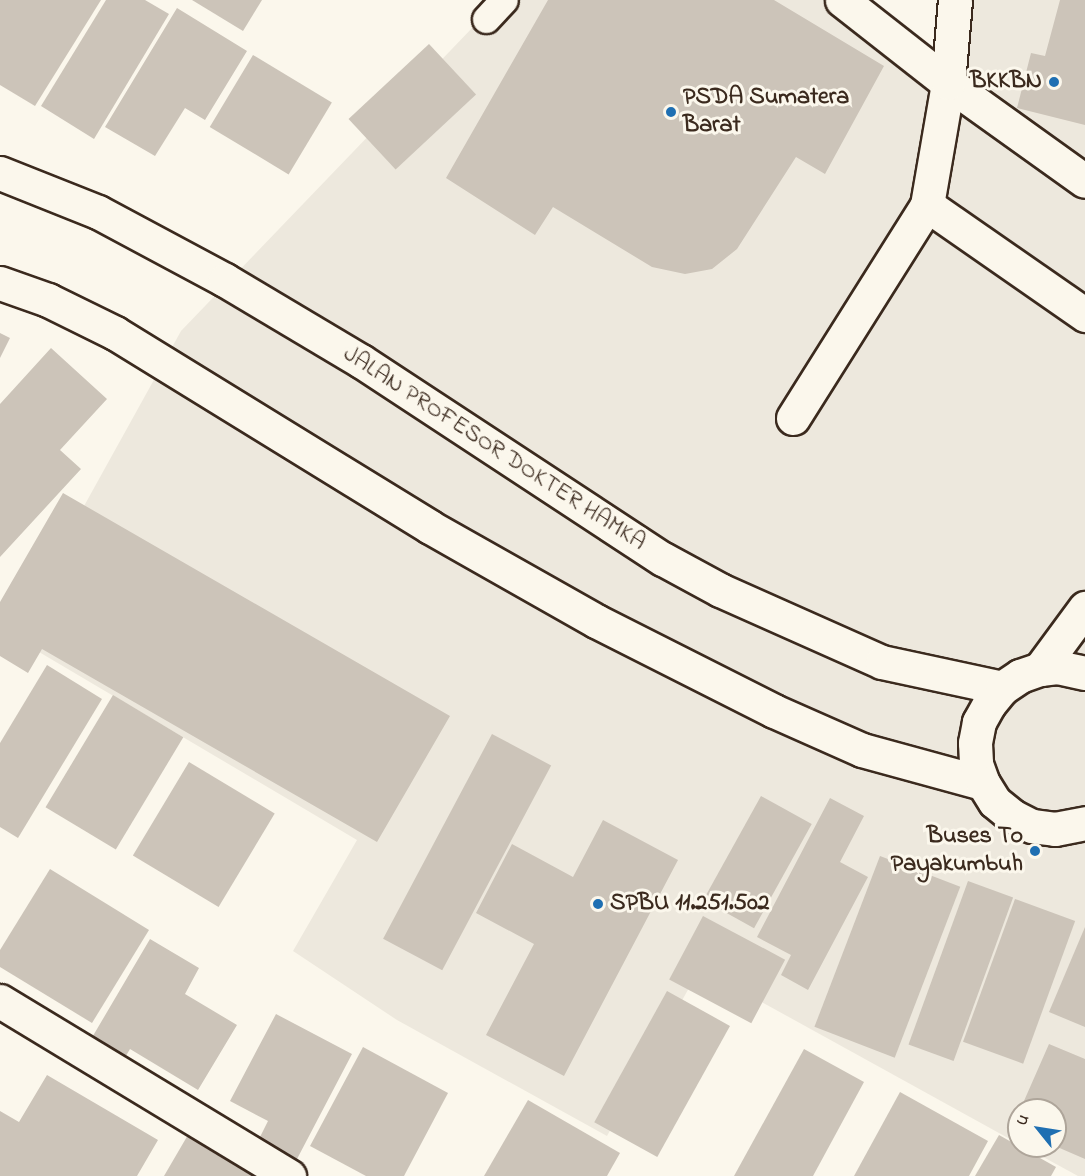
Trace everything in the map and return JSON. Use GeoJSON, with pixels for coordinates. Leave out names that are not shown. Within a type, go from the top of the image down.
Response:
{"type":"FeatureCollection","features":[{"type":"Feature","properties":{"kind":"main road"},"geometry":{"type":"LineString","coordinates":[[842,0],[948,83],[1085,181]]}},
{"type":"Feature","properties":{"kind":"main road"},"geometry":{"type":"LineString","coordinates":[[793,417],[927,205],[948,83],[955,0]]}},
{"type":"Feature","properties":{"kind":"main road","name":"JALAN PROFESOR DOKTER HAMKA"},"geometry":{"type":"LineString","coordinates":[[0,173],[98,212],[225,280],[361,361],[663,559],[720,590],[882,662],[1002,688]]}},
{"type":"Feature","properties":{"kind":"main road"},"geometry":{"type":"LineString","coordinates":[[927,205],[1085,315]]}},
{"type":"Feature","properties":{"kind":"main road"},"geometry":{"type":"LineString","coordinates":[[0,282],[48,300],[115,333],[430,527],[596,621],[774,711],[862,750],[983,783]]}},
{"type":"Feature","properties":{"kind":"main road"},"geometry":{"type":"LineString","coordinates":[[1040,669],[1085,608]]}},
{"type":"Feature","properties":{"kind":"main road"},"geometry":{"type":"LineString","coordinates":[[1085,673],[1057,667],[1040,669],[1020,676],[1002,688],[989,704],[979,722],[975,743],[976,764],[983,783],[995,802],[1012,816],[1032,826],[1055,829],[1085,823]]}},
{"type":"Feature","properties":{"kind":"main road"},"geometry":{"type":"LineString","coordinates":[[0,1001],[289,1176]]}},
{"type":"Feature","properties":{"kind":"shaded area"},"geometry":{"type":"Polygon","coordinates":[[[499,0],[843,0],[967,93],[969,0],[1085,0],[1085,1176],[1078,1176],[1045,1158],[1067,1158],[1067,1098],[1007,1098],[1007,1137],[700,968],[607,1136],[397,1020],[293,951],[357,840],[12,636],[181,331],[499,0]]]}},
{"type":"Feature","properties":{"kind":"building"},"geometry":{"type":"Polygon","coordinates":[[[0,0],[101,0],[35,106],[0,85],[0,0]]]}},
{"type":"Feature","properties":{"kind":"building"},"geometry":{"type":"Polygon","coordinates":[[[106,0],[145,0],[169,14],[94,139],[41,106],[106,0]]]}},
{"type":"Feature","properties":{"kind":"building"},"geometry":{"type":"Polygon","coordinates":[[[192,0],[262,0],[243,31],[192,0]]]}},
{"type":"Feature","properties":{"kind":"building","name":"PSDA Sumatera Barat"},"geometry":{"type":"Polygon","coordinates":[[[548,0],[774,0],[884,66],[825,174],[796,157],[737,249],[712,269],[685,274],[652,267],[553,207],[535,235],[446,178],[548,0]]]}},
{"type":"Feature","properties":{"kind":"building","name":"BKKBN"},"geometry":{"type":"Polygon","coordinates":[[[1060,0],[1085,0],[1085,125],[1017,108],[1031,53],[1045,56],[1060,0]]]}},
{"type":"Feature","properties":{"kind":"building"},"geometry":{"type":"Polygon","coordinates":[[[177,8],[247,51],[205,120],[185,108],[155,156],[105,127],[177,8]]]}},
{"type":"Feature","properties":{"kind":"building"},"geometry":{"type":"Polygon","coordinates":[[[429,44],[476,94],[396,169],[349,119],[429,44]]]}},
{"type":"Feature","properties":{"kind":"building"},"geometry":{"type":"Polygon","coordinates":[[[253,55],[332,102],[289,174],[210,127],[253,55]]]}},
{"type":"Feature","properties":{"kind":"building"},"geometry":{"type":"Polygon","coordinates":[[[0,333],[10,338],[0,358],[0,333]]]}},
{"type":"Feature","properties":{"kind":"building"},"geometry":{"type":"Polygon","coordinates":[[[51,348],[107,399],[60,450],[81,469],[0,557],[0,404],[51,348]]]}},
{"type":"Feature","properties":{"kind":"building"},"geometry":{"type":"Polygon","coordinates":[[[63,493],[450,716],[377,842],[42,649],[28,673],[0,656],[0,602],[63,493]]]}},
{"type":"Feature","properties":{"kind":"building"},"geometry":{"type":"Polygon","coordinates":[[[47,665],[102,699],[18,838],[0,827],[0,743],[47,665]]]}},
{"type":"Feature","properties":{"kind":"building"},"geometry":{"type":"Polygon","coordinates":[[[113,695],[183,737],[116,850],[46,807],[113,695]]]}},
{"type":"Feature","properties":{"kind":"building"},"geometry":{"type":"Polygon","coordinates":[[[492,734],[551,765],[442,970],[383,939],[492,734]]]}},
{"type":"Feature","properties":{"kind":"building"},"geometry":{"type":"Polygon","coordinates":[[[189,762],[275,814],[219,907],[133,855],[189,762]]]}},
{"type":"Feature","properties":{"kind":"building"},"geometry":{"type":"Polygon","coordinates":[[[761,796],[812,824],[754,928],[703,900],[761,796]]]}},
{"type":"Feature","properties":{"kind":"building"},"geometry":{"type":"Polygon","coordinates":[[[830,798],[864,816],[840,862],[868,877],[808,990],[781,975],[791,955],[757,937],[830,798]]]}},
{"type":"Feature","properties":{"kind":"building"},"geometry":{"type":"Polygon","coordinates":[[[603,820],[678,860],[564,1076],[486,1035],[534,944],[476,913],[512,844],[573,877],[603,820]]]}},
{"type":"Feature","properties":{"kind":"building"},"geometry":{"type":"Polygon","coordinates":[[[880,856],[960,887],[895,1058],[814,1027],[880,856]]]}},
{"type":"Feature","properties":{"kind":"building"},"geometry":{"type":"Polygon","coordinates":[[[50,869],[149,930],[92,1023],[0,967],[0,950],[50,869]]]}},
{"type":"Feature","properties":{"kind":"building"},"geometry":{"type":"Polygon","coordinates":[[[968,881],[1013,897],[954,1061],[908,1045],[968,881]]]}},
{"type":"Feature","properties":{"kind":"building"},"geometry":{"type":"Polygon","coordinates":[[[1015,899],[1075,921],[1023,1064],[963,1042],[1015,899]]]}},
{"type":"Feature","properties":{"kind":"building"},"geometry":{"type":"Polygon","coordinates":[[[703,916],[785,960],[751,1023],[669,980],[703,916]]]}},
{"type":"Feature","properties":{"kind":"building"},"geometry":{"type":"Polygon","coordinates":[[[1085,927],[1085,1027],[1049,1012],[1085,927]]]}},
{"type":"Feature","properties":{"kind":"building"},"geometry":{"type":"Polygon","coordinates":[[[150,939],[199,968],[185,994],[237,1025],[198,1090],[130,1049],[120,1066],[87,1046],[150,939]]]}},
{"type":"Feature","properties":{"kind":"building"},"geometry":{"type":"Polygon","coordinates":[[[667,991],[730,1026],[657,1157],[594,1122],[667,991]]]}},
{"type":"Feature","properties":{"kind":"building"},"geometry":{"type":"Polygon","coordinates":[[[276,1014],[352,1054],[297,1159],[259,1139],[268,1121],[230,1101],[276,1014]]]}},
{"type":"Feature","properties":{"kind":"building"},"geometry":{"type":"Polygon","coordinates":[[[1049,1044],[1085,1059],[1085,1159],[1067,1151],[1067,1098],[1025,1098],[1049,1044]]]}},
{"type":"Feature","properties":{"kind":"building"},"geometry":{"type":"Polygon","coordinates":[[[363,1047],[448,1093],[404,1176],[366,1176],[310,1146],[363,1047]]]}},
{"type":"Feature","properties":{"kind":"building"},"geometry":{"type":"Polygon","coordinates":[[[804,1049],[864,1082],[813,1176],[734,1176],[804,1049]]]}},
{"type":"Feature","properties":{"kind":"building"},"geometry":{"type":"Polygon","coordinates":[[[47,1075],[158,1140],[137,1176],[0,1176],[0,1111],[19,1122],[47,1075]]]}},
{"type":"Feature","properties":{"kind":"building"},"geometry":{"type":"Polygon","coordinates":[[[900,1092],[988,1141],[969,1176],[854,1176],[900,1092]]]}},
{"type":"Feature","properties":{"kind":"building"},"geometry":{"type":"Polygon","coordinates":[[[528,1100],[620,1153],[607,1176],[484,1176],[528,1100]]]}},
{"type":"Feature","properties":{"kind":"building"},"geometry":{"type":"Polygon","coordinates":[[[192,1128],[274,1176],[164,1176],[192,1128]]]}},
{"type":"Feature","properties":{"kind":"building"},"geometry":{"type":"Polygon","coordinates":[[[999,1135],[1007,1139],[1007,1158],[1040,1158],[1056,1167],[1051,1176],[975,1176],[999,1135]]]}},
{"type":"Feature","properties":{"kind":"place","name":"BKKBN"},"geometry":{"type":"Point","coordinates":[1054,82]}},
{"type":"Feature","properties":{"kind":"place","name":"PSDA Sumatera Barat"},"geometry":{"type":"Point","coordinates":[671,112]}},
{"type":"Feature","properties":{"kind":"place","name":"Buses To Payakumbuh"},"geometry":{"type":"Point","coordinates":[1035,851]}},
{"type":"Feature","properties":{"kind":"place","name":"SPBU 11.251.502"},"geometry":{"type":"Point","coordinates":[598,904]}}]}
